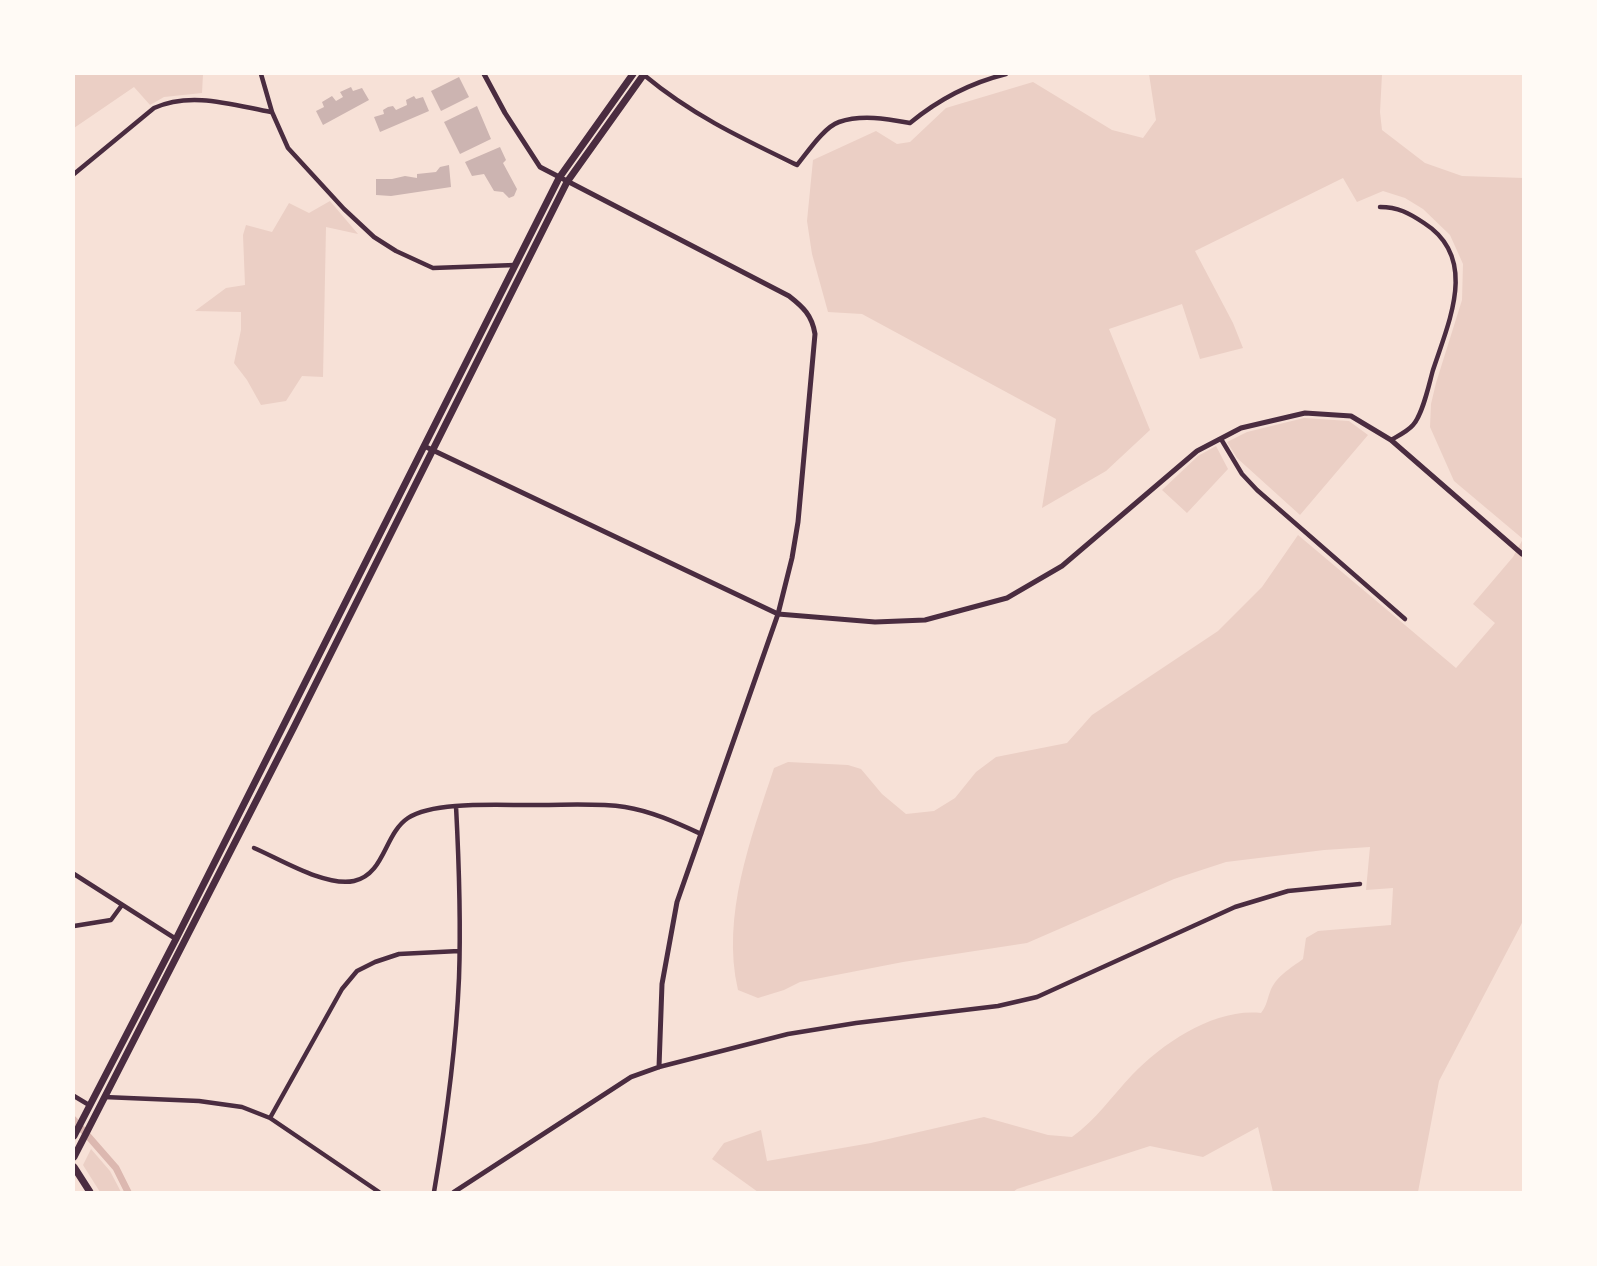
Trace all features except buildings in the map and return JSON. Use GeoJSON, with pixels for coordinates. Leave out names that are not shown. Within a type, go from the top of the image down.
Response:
{"type":"FeatureCollection","features":[{"type":"Feature","properties":{"kind":"main road"},"geometry":{"type":"LineString","coordinates":[[74,1136],[559,178],[633,74]]}},
{"type":"Feature","properties":{"kind":"main road"},"geometry":{"type":"LineString","coordinates":[[74,1157],[294,727],[567,182],[644,74]]}},
{"type":"Feature","properties":{"kind":"main road"},"geometry":{"type":"LineString","coordinates":[[74,1167],[90,1192]]}},
{"type":"Feature","properties":{"kind":"street"},"geometry":{"type":"LineString","coordinates":[[261,74],[272,113],[288,148],[374,237],[396,251],[433,268],[516,265]]}},
{"type":"Feature","properties":{"kind":"street"},"geometry":{"type":"LineString","coordinates":[[484,74],[505,113],[540,167],[789,296],[806,309],[813,322],[815,334],[798,522],[778,614],[677,902],[662,984],[659,1067]]}},
{"type":"Feature","properties":{"kind":"street"},"geometry":{"type":"LineString","coordinates":[[644,74],[662,91],[711,124],[797,165],[819,137],[838,122],[880,117],[910,123],[931,106],[978,81],[1006,74]]}},
{"type":"Feature","properties":{"kind":"street"},"geometry":{"type":"LineString","coordinates":[[74,174],[154,108],[168,102],[208,100],[272,113]]}},
{"type":"Feature","properties":{"kind":"street"},"geometry":{"type":"LineString","coordinates":[[1380,207],[1404,210],[1439,235],[1455,267],[1457,285],[1453,309],[1414,425],[1391,440]]}},
{"type":"Feature","properties":{"kind":"street"},"geometry":{"type":"LineString","coordinates":[[424,446],[778,614],[875,621],[925,620],[1007,598],[1062,566],[1196,451],[1241,429],[1305,413],[1351,416],[1391,440],[1522,554]]}},
{"type":"Feature","properties":{"kind":"street"},"geometry":{"type":"LineString","coordinates":[[1221,439],[1242,474],[1257,490],[1405,619]]}},
{"type":"Feature","properties":{"kind":"street"},"geometry":{"type":"LineString","coordinates":[[254,848],[323,879],[336,882],[354,881],[368,875],[378,863],[393,835],[407,819],[423,811],[456,806],[627,807],[665,818],[701,834]]}},
{"type":"Feature","properties":{"kind":"street"},"geometry":{"type":"LineString","coordinates":[[433,1192],[449,1086],[459,978],[460,885],[456,806]]}},
{"type":"Feature","properties":{"kind":"street"},"geometry":{"type":"LineString","coordinates":[[74,874],[176,939]]}},
{"type":"Feature","properties":{"kind":"street"},"geometry":{"type":"LineString","coordinates":[[454,1192],[631,1077],[659,1067],[788,1034],[998,1006],[1037,997],[1235,907],[1288,891],[1360,884]]}},
{"type":"Feature","properties":{"kind":"street"},"geometry":{"type":"LineString","coordinates":[[74,926],[111,920],[122,905]]}},
{"type":"Feature","properties":{"kind":"street"},"geometry":{"type":"LineString","coordinates":[[270,1118],[342,989],[357,971],[399,954],[459,951]]}},
{"type":"Feature","properties":{"kind":"street"},"geometry":{"type":"LineString","coordinates":[[74,1096],[88,1108]]}},
{"type":"Feature","properties":{"kind":"street"},"geometry":{"type":"LineString","coordinates":[[103,1097],[199,1101],[242,1107],[270,1118],[379,1192]]}},
{"type":"Feature","properties":{"kind":"shaded area"},"geometry":{"type":"Polygon","coordinates":[[[74,74],[203,74],[202,93],[164,97],[150,105],[134,87],[74,128],[74,74]]]}},
{"type":"Feature","properties":{"kind":"shaded area"},"geometry":{"type":"Polygon","coordinates":[[[1149,74],[1382,74],[1382,130],[1425,163],[1462,176],[1524,178],[1523,921],[1439,1081],[1418,1192],[1273,1192],[1258,1127],[1203,1157],[1150,1146],[1013,1192],[758,1192],[712,1159],[724,1143],[761,1130],[767,1161],[871,1143],[984,1117],[1048,1135],[1072,1137],[1132,1075],[1175,1040],[1208,1022],[1226,1016],[1261,1013],[1272,987],[1284,973],[1303,959],[1306,938],[1318,931],[1391,925],[1393,888],[1366,890],[1370,847],[1324,850],[1226,862],[1174,879],[1027,943],[903,962],[800,982],[758,998],[738,990],[733,934],[736,906],[748,849],[774,768],[788,762],[848,765],[861,769],[882,794],[906,814],[934,811],[955,798],[976,772],[996,757],[1067,743],[1092,715],[1218,631],[1262,587],[1298,535],[1456,668],[1495,623],[1473,604],[1513,557],[1523,539],[1454,481],[1430,427],[1431,404],[1436,383],[1462,300],[1463,264],[1450,235],[1423,209],[1405,198],[1383,191],[1357,202],[1343,178],[1195,251],[1233,323],[1243,348],[1200,359],[1182,304],[1109,329],[1150,430],[1106,471],[1042,508],[1056,419],[862,314],[828,312],[812,254],[807,221],[813,160],[876,131],[897,144],[910,142],[946,108],[1033,82],[1112,130],[1143,138],[1156,120],[1149,74]]]}},
{"type":"Feature","properties":{"kind":"shaded area"},"geometry":{"type":"Polygon","coordinates":[[[330,201],[358,234],[326,227],[323,377],[302,376],[286,401],[261,405],[234,363],[241,330],[241,312],[195,311],[226,288],[245,285],[243,235],[246,225],[272,232],[289,203],[309,213],[330,201]]]}},
{"type":"Feature","properties":{"kind":"shaded area"},"geometry":{"type":"Polygon","coordinates":[[[1304,418],[1349,421],[1368,435],[1300,515],[1237,458],[1227,442],[1247,432],[1304,418]]]}},
{"type":"Feature","properties":{"kind":"shaded area"},"geometry":{"type":"Polygon","coordinates":[[[1216,446],[1228,469],[1187,513],[1162,490],[1198,456],[1216,446]]]}},
{"type":"Feature","properties":{"kind":"shaded area"},"geometry":{"type":"Polygon","coordinates":[[[91,1149],[110,1171],[121,1192],[100,1192],[83,1165],[91,1149]]]}},
{"type":"Feature","properties":{"kind":"waterway"},"geometry":{"type":"LineString","coordinates":[[74,1120],[116,1168],[128,1192]]}}]}
